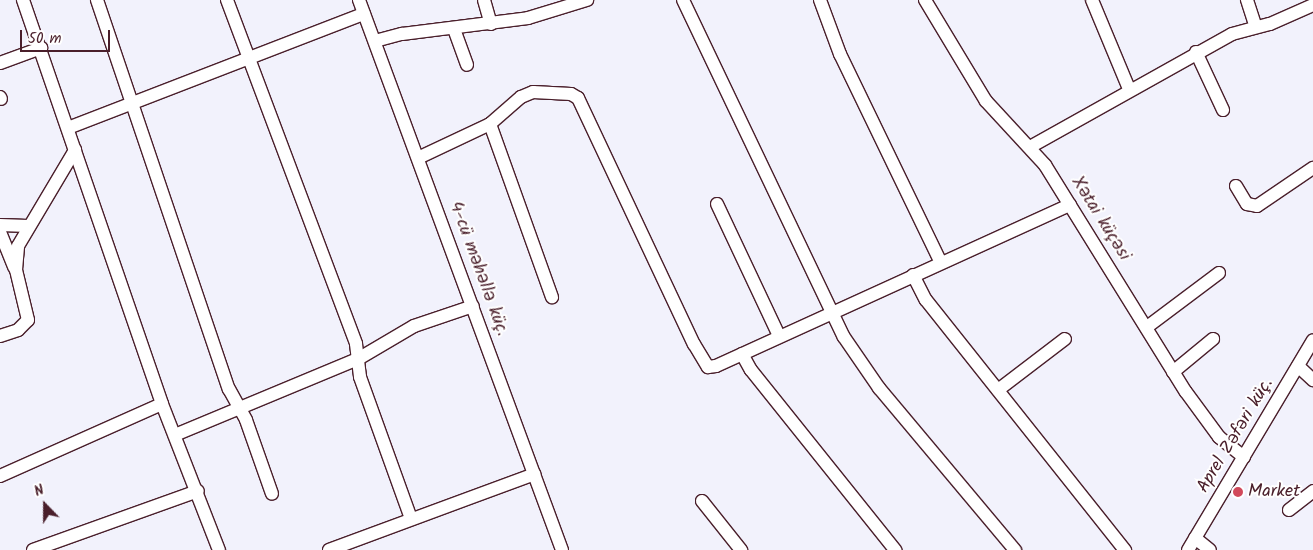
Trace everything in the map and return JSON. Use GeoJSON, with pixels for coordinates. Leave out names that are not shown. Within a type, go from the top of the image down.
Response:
{"type":"FeatureCollection","features":[{"type":"Feature","properties":{"kind":"street"},"geometry":{"type":"LineString","coordinates":[[23,0],[162,404],[198,491],[219,550]]}},
{"type":"Feature","properties":{"kind":"street"},"geometry":{"type":"LineString","coordinates":[[97,0],[228,389],[253,436],[272,494]]}},
{"type":"Feature","properties":{"kind":"street"},"geometry":{"type":"LineString","coordinates":[[227,0],[356,344],[370,407],[411,519]]}},
{"type":"Feature","properties":{"kind":"street","name":"4-cü məhəllə küç."},"geometry":{"type":"LineString","coordinates":[[359,0],[562,550]]}},
{"type":"Feature","properties":{"kind":"street"},"geometry":{"type":"LineString","coordinates":[[484,0],[491,24]]}},
{"type":"Feature","properties":{"kind":"street"},"geometry":{"type":"LineString","coordinates":[[375,41],[402,34],[454,29],[536,16],[587,0]]}},
{"type":"Feature","properties":{"kind":"street"},"geometry":{"type":"LineString","coordinates":[[684,0],[844,337],[879,388],[1015,550]]}},
{"type":"Feature","properties":{"kind":"street"},"geometry":{"type":"LineString","coordinates":[[820,0],[840,54],[941,263]]}},
{"type":"Feature","properties":{"kind":"street","name":"Xətai küçəsi"},"geometry":{"type":"LineString","coordinates":[[925,0],[986,101],[1030,147],[1070,205],[1147,327],[1172,372],[1219,437],[1244,457]]}},
{"type":"Feature","properties":{"kind":"street"},"geometry":{"type":"LineString","coordinates":[[1092,0],[1130,89]]}},
{"type":"Feature","properties":{"kind":"street"},"geometry":{"type":"LineString","coordinates":[[1247,0],[1256,27]]}},
{"type":"Feature","properties":{"kind":"street"},"geometry":{"type":"LineString","coordinates":[[1030,147],[1196,52],[1232,34],[1313,6]]}},
{"type":"Feature","properties":{"kind":"street"},"geometry":{"type":"LineString","coordinates":[[68,128],[364,14]]}},
{"type":"Feature","properties":{"kind":"street"},"geometry":{"type":"LineString","coordinates":[[454,29],[467,65]]}},
{"type":"Feature","properties":{"kind":"street"},"geometry":{"type":"LineString","coordinates":[[0,63],[41,48]]}},
{"type":"Feature","properties":{"kind":"street"},"geometry":{"type":"LineString","coordinates":[[1196,52],[1223,110]]}},
{"type":"Feature","properties":{"kind":"street"},"geometry":{"type":"LineString","coordinates":[[418,158],[490,124],[521,97],[533,92],[562,92],[578,98],[584,106],[612,176],[704,364],[716,366],[831,312],[1070,205]]}},
{"type":"Feature","properties":{"kind":"street"},"geometry":{"type":"LineString","coordinates":[[490,124],[552,297]]}},
{"type":"Feature","properties":{"kind":"street"},"geometry":{"type":"LineString","coordinates":[[16,270],[18,246],[28,226],[48,200],[75,150]]}},
{"type":"Feature","properties":{"kind":"street"},"geometry":{"type":"LineString","coordinates":[[1236,186],[1247,204],[1257,206],[1313,168]]}},
{"type":"Feature","properties":{"kind":"street"},"geometry":{"type":"LineString","coordinates":[[717,204],[779,336]]}},
{"type":"Feature","properties":{"kind":"street"},"geometry":{"type":"LineString","coordinates":[[0,225],[28,226]]}},
{"type":"Feature","properties":{"kind":"street"},"geometry":{"type":"LineString","coordinates":[[0,232],[16,270],[28,320],[18,330],[0,336]]}},
{"type":"Feature","properties":{"kind":"street"},"geometry":{"type":"LineString","coordinates":[[1147,327],[1219,273]]}},
{"type":"Feature","properties":{"kind":"street"},"geometry":{"type":"LineString","coordinates":[[913,275],[926,300],[1125,550]]}},
{"type":"Feature","properties":{"kind":"street"},"geometry":{"type":"LineString","coordinates":[[176,435],[240,410],[358,359],[414,326],[473,306]]}},
{"type":"Feature","properties":{"kind":"street"},"geometry":{"type":"LineString","coordinates":[[998,390],[1065,339]]}},
{"type":"Feature","properties":{"kind":"street"},"geometry":{"type":"LineString","coordinates":[[1172,372],[1213,339]]}},
{"type":"Feature","properties":{"kind":"street","name":"Aprel Zəfəri küç."},"geometry":{"type":"LineString","coordinates":[[1188,550],[1313,340]]}},
{"type":"Feature","properties":{"kind":"street"},"geometry":{"type":"LineString","coordinates":[[742,354],[751,370],[895,550]]}},
{"type":"Feature","properties":{"kind":"street"},"geometry":{"type":"LineString","coordinates":[[1298,366],[1313,380]]}},
{"type":"Feature","properties":{"kind":"street"},"geometry":{"type":"LineString","coordinates":[[0,476],[162,404]]}},
{"type":"Feature","properties":{"kind":"street"},"geometry":{"type":"LineString","coordinates":[[329,550],[534,474]]}},
{"type":"Feature","properties":{"kind":"street"},"geometry":{"type":"LineString","coordinates":[[33,550],[198,491]]}},
{"type":"Feature","properties":{"kind":"street"},"geometry":{"type":"LineString","coordinates":[[1289,510],[1313,491]]}},
{"type":"Feature","properties":{"kind":"street"},"geometry":{"type":"LineString","coordinates":[[702,501],[740,550]]}},
{"type":"Feature","properties":{"kind":"street"},"geometry":{"type":"LineString","coordinates":[[1195,538],[1210,550]]}},
{"type":"Feature","properties":{"kind":"place","name":"Market"},"geometry":{"type":"Point","coordinates":[1238,492]}}]}
